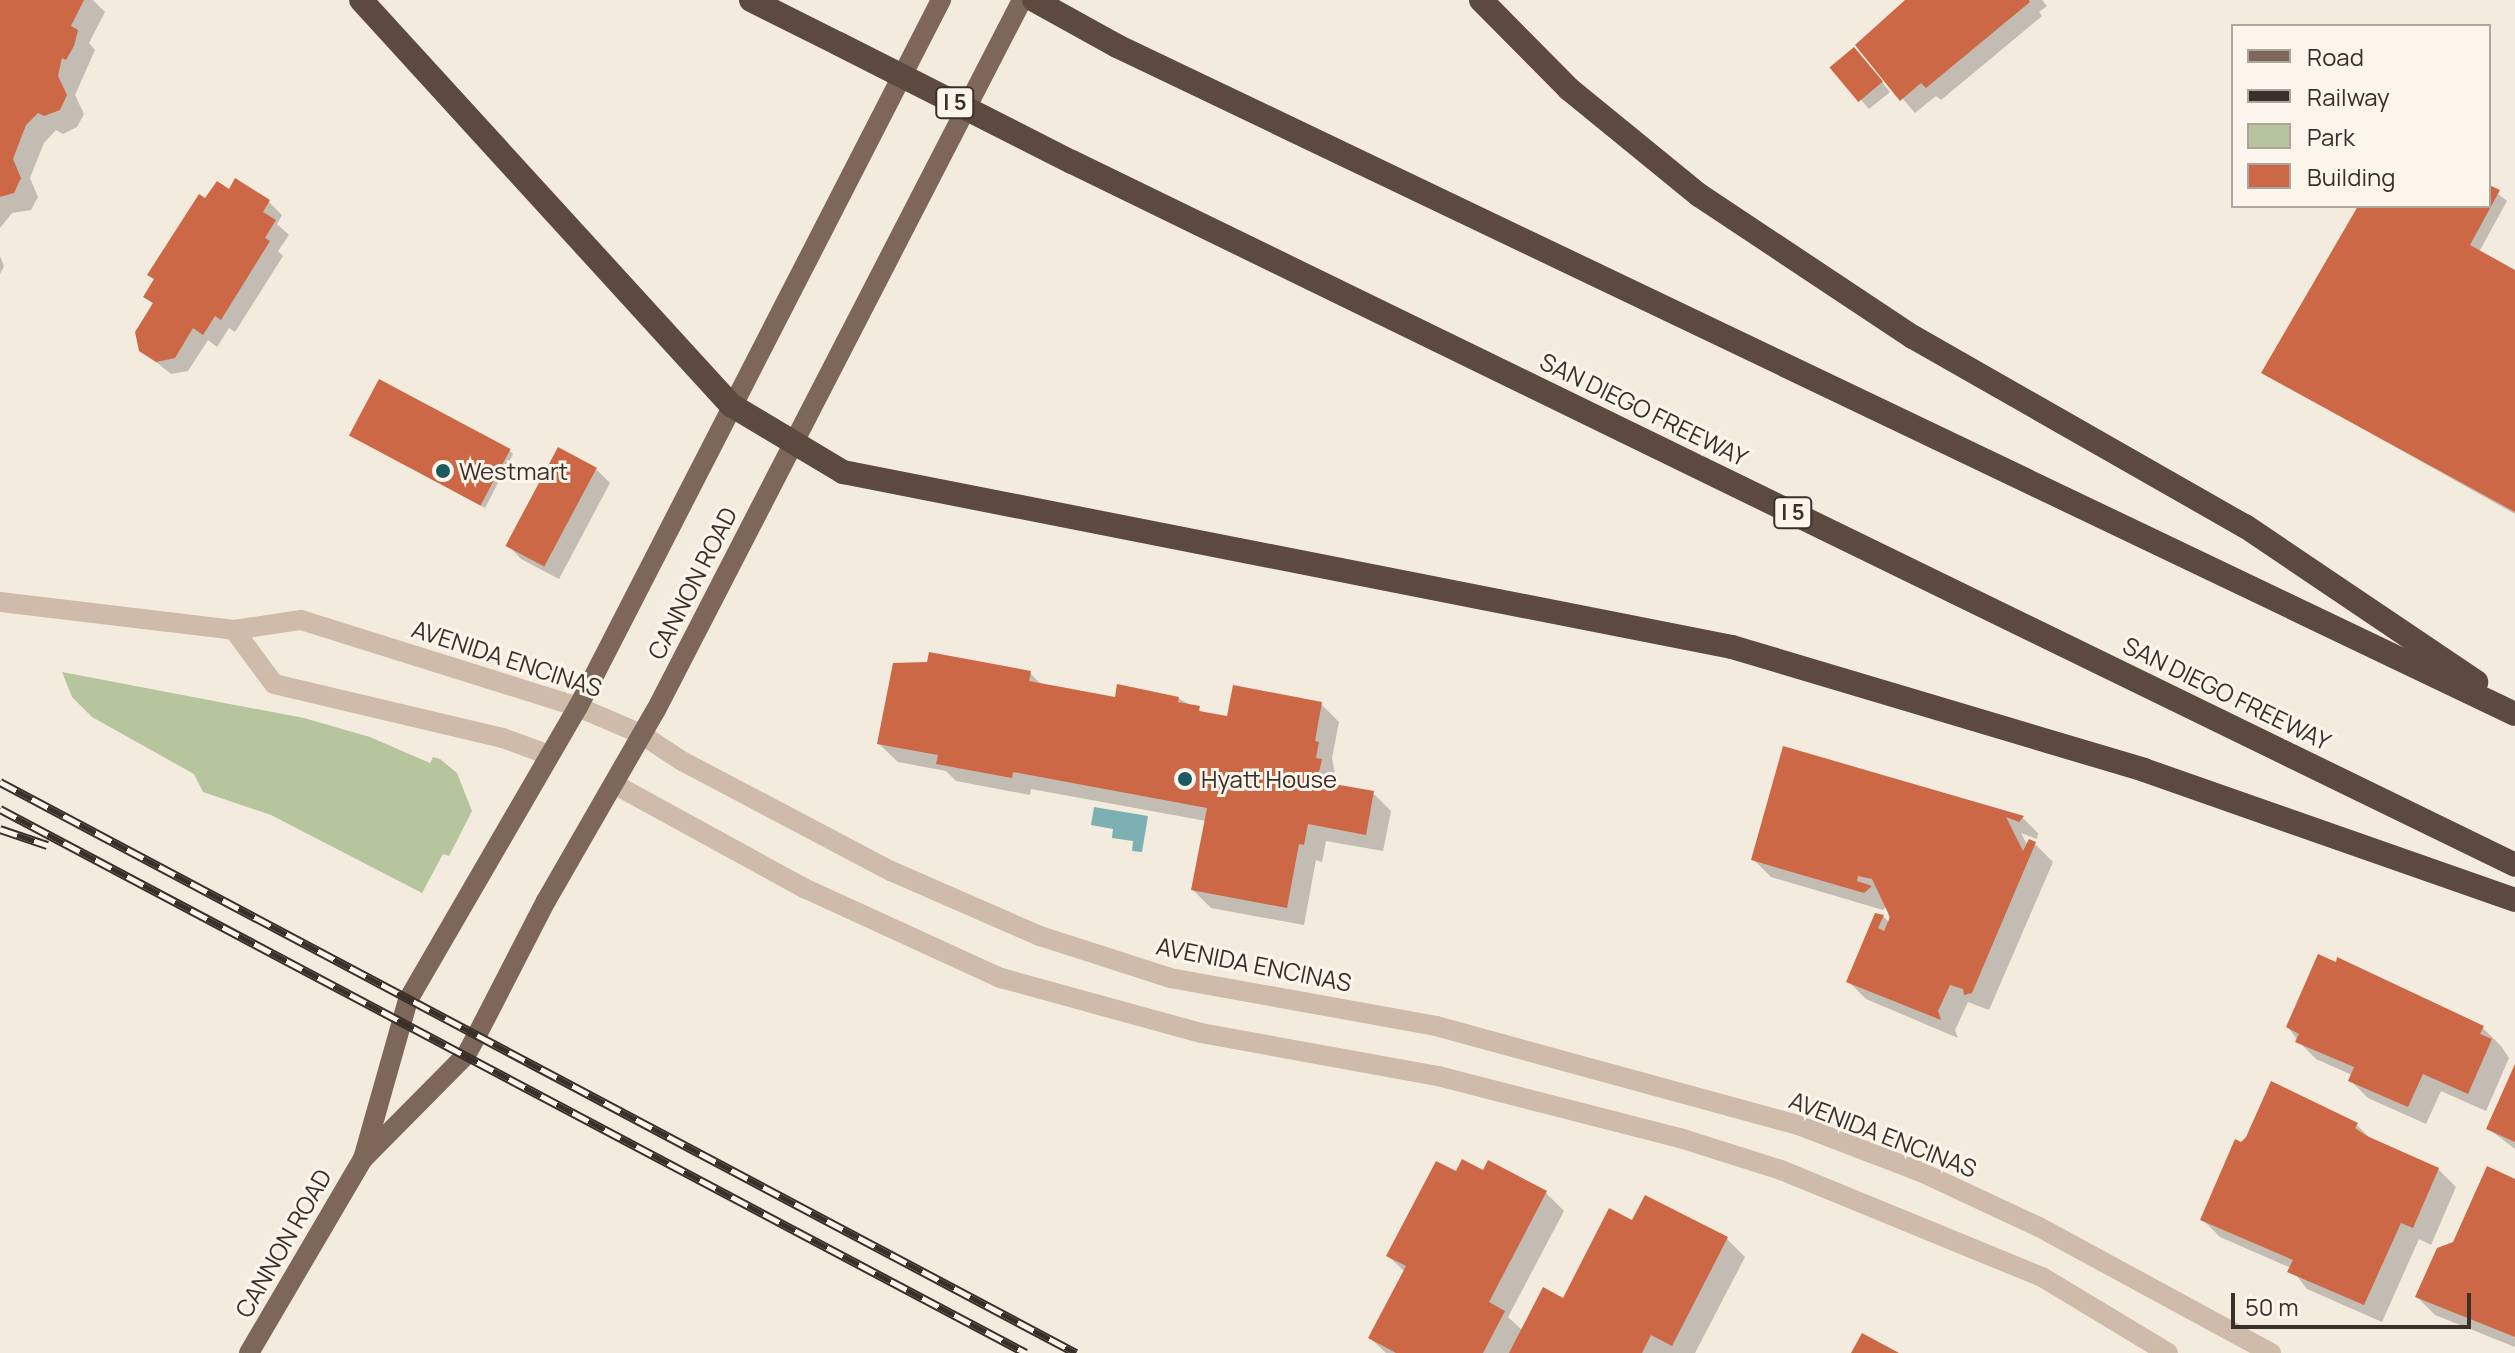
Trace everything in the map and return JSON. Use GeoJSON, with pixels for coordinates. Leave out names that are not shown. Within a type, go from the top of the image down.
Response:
{"type":"FeatureCollection","features":[{"type":"Feature","properties":{"kind":"highway"},"geometry":{"type":"LineString","coordinates":[[361,0],[731,405],[843,472],[1732,647],[2144,770],[2515,900]]}},
{"type":"Feature","properties":{"kind":"highway","name":"SAN DIEGO FREEWAY"},"geometry":{"type":"LineString","coordinates":[[751,0],[1072,162],[2515,865]]}},
{"type":"Feature","properties":{"kind":"highway"},"geometry":{"type":"LineString","coordinates":[[1034,0],[1117,46],[2515,714]]}},
{"type":"Feature","properties":{"kind":"highway"},"geometry":{"type":"LineString","coordinates":[[1481,0],[1569,89],[1699,195],[1913,337],[2245,526],[2515,708]]}},
{"type":"Feature","properties":{"kind":"main road","name":"CANNON ROAD"},"geometry":{"type":"LineString","coordinates":[[363,1159],[399,1018],[578,707],[941,0]]}},
{"type":"Feature","properties":{"kind":"main road","name":"CANNON ROAD"},"geometry":{"type":"LineString","coordinates":[[249,1353],[363,1159],[466,1055],[641,734],[1022,0]]}},
{"type":"Feature","properties":{"kind":"street","name":"AVENIDA ENCINAS"},"geometry":{"type":"LineString","coordinates":[[0,602],[234,630],[301,620],[578,707],[641,734],[682,761],[891,871],[1040,936],[1170,978],[1436,1026],[1798,1125],[1921,1172],[2039,1227],[2271,1353]]}},
{"type":"Feature","properties":{"kind":"street"},"geometry":{"type":"LineString","coordinates":[[234,630],[274,684],[490,735],[549,755]]}},
{"type":"Feature","properties":{"kind":"street"},"geometry":{"type":"LineString","coordinates":[[614,784],[804,888],[1001,978],[1159,1023],[1438,1076],[1694,1142],[1781,1170],[2042,1277],[2168,1353]]}},
{"type":"Feature","properties":{"kind":"green space"},"geometry":{"type":"Polygon","coordinates":[[[62,672],[304,718],[370,737],[430,763],[433,757],[440,759],[457,773],[472,811],[449,856],[443,854],[422,893],[271,815],[203,792],[194,774],[92,717],[72,697],[62,672]]]}},
{"type":"Feature","properties":{"kind":"water"},"geometry":{"type":"Polygon","coordinates":[[[1094,807],[1148,816],[1142,852],[1132,851],[1133,841],[1112,838],[1113,829],[1091,825],[1094,807]]]}},
{"type":"Feature","properties":{"kind":"building"},"geometry":{"type":"Polygon","coordinates":[[[0,0],[84,0],[71,26],[78,30],[74,46],[66,60],[62,58],[58,76],[67,95],[60,110],[44,116],[38,113],[26,125],[13,159],[21,178],[14,193],[0,197],[0,0]]]}},
{"type":"Feature","properties":{"kind":"building"},"geometry":{"type":"Polygon","coordinates":[[[1905,0],[2030,2],[1926,88],[1921,83],[1900,101],[1855,45],[1905,0]]]}},
{"type":"Feature","properties":{"kind":"building"},"geometry":{"type":"Polygon","coordinates":[[[1854,47],[1883,81],[1858,102],[1829,68],[1854,47]]]}},
{"type":"Feature","properties":{"kind":"building"},"geometry":{"type":"Polygon","coordinates":[[[235,178],[270,200],[263,212],[276,220],[265,238],[270,241],[221,320],[215,316],[203,335],[193,328],[175,358],[156,362],[139,351],[135,332],[153,303],[143,297],[154,279],[147,275],[199,194],[205,198],[217,181],[229,189],[235,178]]]}},
{"type":"Feature","properties":{"kind":"building"},"geometry":{"type":"Polygon","coordinates":[[[2491,186],[2500,190],[2491,206],[2491,186]]]}},
{"type":"Feature","properties":{"kind":"building"},"geometry":{"type":"Polygon","coordinates":[[[2357,208],[2490,208],[2470,245],[2515,270],[2515,512],[2261,373],[2357,208]]]}},
{"type":"Feature","properties":{"kind":"building"},"geometry":{"type":"Polygon","coordinates":[[[379,379],[511,449],[481,505],[349,436],[379,379]]]}},
{"type":"Feature","properties":{"kind":"building"},"geometry":{"type":"Polygon","coordinates":[[[558,447],[597,468],[544,567],[505,546],[558,447]]]}},
{"type":"Feature","properties":{"kind":"building","name":"Hyatt House"},"geometry":{"type":"Polygon","coordinates":[[[929,652],[1031,671],[1029,681],[1115,697],[1117,684],[1179,697],[1178,702],[1200,706],[1199,711],[1227,716],[1233,685],[1322,702],[1315,741],[1319,742],[1316,758],[1322,759],[1317,781],[1374,791],[1366,835],[1308,824],[1304,845],[1299,844],[1287,908],[1191,890],[1207,808],[1013,772],[1012,778],[936,764],[938,755],[877,744],[893,663],[927,662],[929,652]]]}},
{"type":"Feature","properties":{"kind":"building"},"geometry":{"type":"Polygon","coordinates":[[[1783,746],[2024,816],[2019,822],[2006,817],[2023,851],[2029,839],[2036,842],[1972,993],[1964,995],[1963,989],[1950,985],[1938,1011],[1941,1020],[1846,982],[1875,913],[1884,915],[1878,928],[1884,931],[1890,917],[1872,879],[1858,876],[1857,881],[1872,886],[1864,893],[1751,860],[1783,746]]]}},
{"type":"Feature","properties":{"kind":"building"},"geometry":{"type":"Polygon","coordinates":[[[2318,954],[2336,962],[2337,957],[2484,1026],[2480,1034],[2492,1039],[2468,1094],[2423,1074],[2408,1107],[2348,1081],[2354,1067],[2295,1042],[2299,1034],[2286,1027],[2318,954]]]}},
{"type":"Feature","properties":{"kind":"building"},"geometry":{"type":"Polygon","coordinates":[[[2515,1064],[2515,1142],[2486,1129],[2515,1064]]]}},
{"type":"Feature","properties":{"kind":"building"},"geometry":{"type":"Polygon","coordinates":[[[2271,1081],[2358,1123],[2355,1128],[2367,1136],[2439,1168],[2413,1228],[2401,1223],[2364,1305],[2287,1272],[2293,1260],[2200,1220],[2235,1139],[2241,1142],[2246,1137],[2271,1081]]]}},
{"type":"Feature","properties":{"kind":"building"},"geometry":{"type":"Polygon","coordinates":[[[1462,1159],[1483,1170],[1488,1160],[1547,1191],[1489,1302],[1505,1311],[1483,1353],[1396,1353],[1368,1338],[1406,1266],[1386,1256],[1436,1161],[1456,1171],[1462,1159]]]}},
{"type":"Feature","properties":{"kind":"building"},"geometry":{"type":"Polygon","coordinates":[[[2487,1166],[2515,1179],[2515,1337],[2415,1297],[2437,1248],[2453,1242],[2487,1166]]]}},
{"type":"Feature","properties":{"kind":"building"},"geometry":{"type":"Polygon","coordinates":[[[1645,1195],[1728,1237],[1672,1346],[1651,1335],[1642,1353],[1509,1353],[1543,1287],[1563,1298],[1609,1208],[1632,1220],[1645,1195]]]}},
{"type":"Feature","properties":{"kind":"building"},"geometry":{"type":"Polygon","coordinates":[[[1862,1333],[1899,1353],[1851,1353],[1862,1333]]]}},
{"type":"Feature","properties":{"kind":"railway"},"geometry":{"type":"LineString","coordinates":[[0,782],[1076,1353]]}},
{"type":"Feature","properties":{"kind":"railway"},"geometry":{"type":"LineString","coordinates":[[0,809],[1026,1353]]}},
{"type":"Feature","properties":{"kind":"railway"},"geometry":{"type":"LineString","coordinates":[[0,829],[47,845]]}},
{"type":"Feature","properties":{"kind":"place","name":"Westmart"},"geometry":{"type":"Point","coordinates":[443,471]}},
{"type":"Feature","properties":{"kind":"place","name":"Hyatt House"},"geometry":{"type":"Point","coordinates":[1185,779]}}]}
